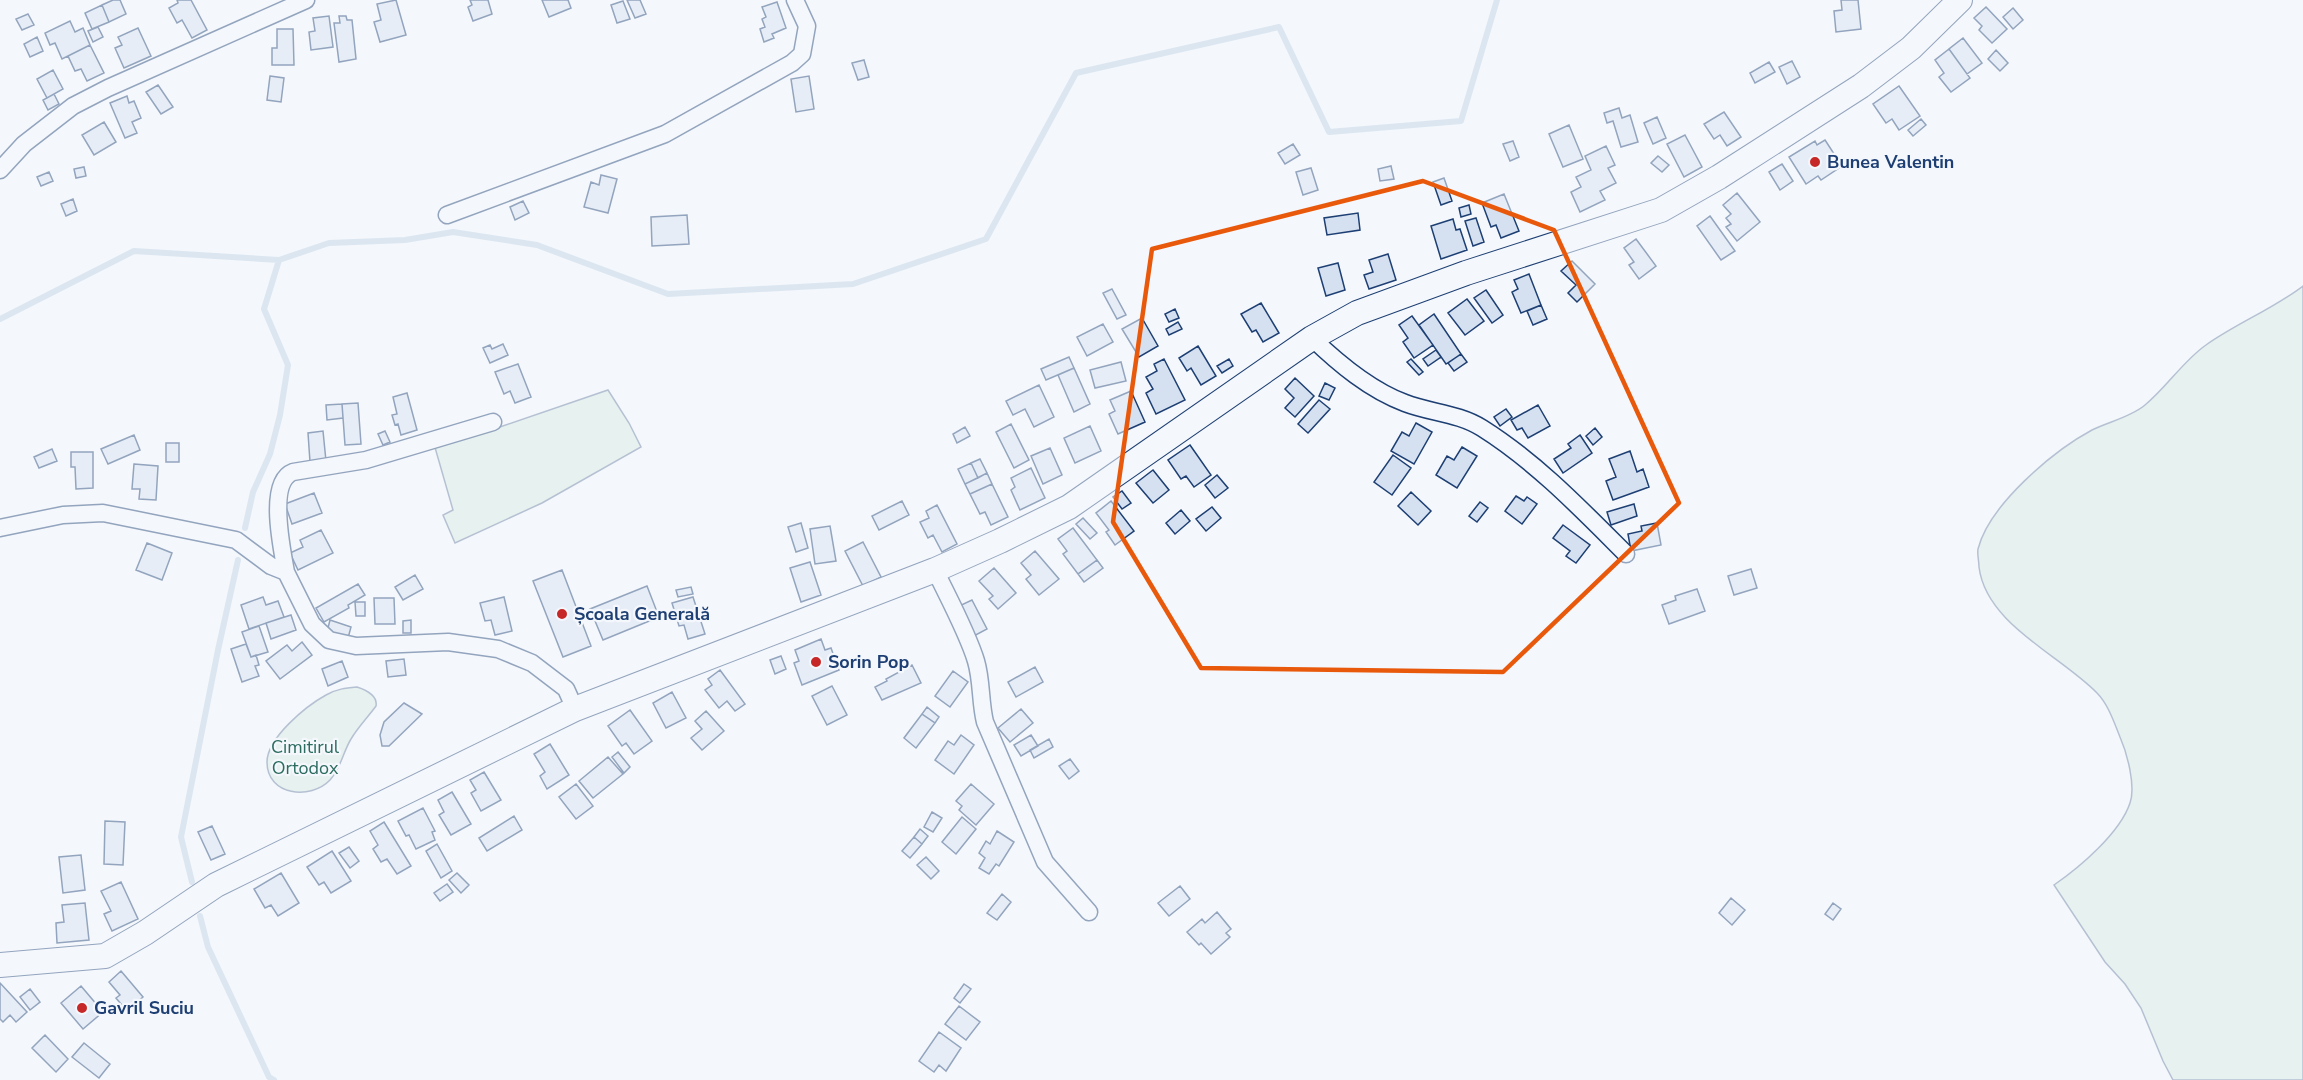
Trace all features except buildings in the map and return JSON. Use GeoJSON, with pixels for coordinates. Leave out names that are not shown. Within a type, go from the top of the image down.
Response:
{"type":"FeatureCollection","features":[{"type":"Feature","properties":{"kind":"main road"},"geometry":{"type":"LineString","coordinates":[[0,965],[105,956],[145,933],[216,885],[575,709],[935,570],[1000,542],[1069,507],[1312,338],[1357,314],[1466,273],[1661,210],[1719,177],[1861,86],[1911,48],[1960,0]]}},
{"type":"Feature","properties":{"kind":"street"},"geometry":{"type":"LineString","coordinates":[[0,170],[24,144],[73,106],[108,88],[306,0]]}},
{"type":"Feature","properties":{"kind":"street"},"geometry":{"type":"LineString","coordinates":[[447,215],[665,134],[792,63],[802,54],[807,26],[795,0]]}},
{"type":"Feature","properties":{"kind":"street"},"geometry":{"type":"LineString","coordinates":[[1312,338],[1333,358],[1376,388],[1405,404],[1462,417],[1483,428],[1550,479],[1626,554]]}},
{"type":"Feature","properties":{"kind":"street"},"geometry":{"type":"LineString","coordinates":[[493,422],[366,460],[286,475],[282,480],[279,496],[279,526],[286,572],[312,624],[329,640],[356,646],[448,642],[498,649],[532,663],[566,689],[575,709]]}},
{"type":"Feature","properties":{"kind":"street"},"geometry":{"type":"LineString","coordinates":[[0,528],[63,515],[103,513],[236,540],[271,566],[286,572]]}},
{"type":"Feature","properties":{"kind":"street"},"geometry":{"type":"LineString","coordinates":[[935,570],[975,658],[980,677],[981,703],[985,722],[1045,862],[1089,912]]}},
{"type":"Feature","properties":{"kind":"highlighted area"},"geometry":{"type":"Polygon","coordinates":[[[1423,181],[1554,230],[1679,503],[1503,672],[1201,668],[1113,522],[1152,249],[1423,181]]]}},
{"type":"Feature","properties":{"kind":"green space"},"geometry":{"type":"Polygon","coordinates":[[[2303,286],[2303,1080],[2173,1080],[2141,1008],[2125,984],[2105,962],[2054,885],[2098,848],[2118,826],[2125,814],[2132,796],[2132,788],[2123,744],[2101,697],[2082,679],[2027,637],[1995,605],[1985,587],[1979,567],[1978,549],[1984,532],[2009,498],[2024,481],[2059,451],[2092,430],[2139,409],[2206,345],[2303,286]]]}},
{"type":"Feature","properties":{"kind":"green space"},"geometry":{"type":"Polygon","coordinates":[[[608,390],[641,447],[542,503],[455,543],[443,515],[453,510],[434,444],[497,428],[608,390]]]}},
{"type":"Feature","properties":{"kind":"green space","name":"Cimitirul Ortodox"},"geometry":{"type":"Polygon","coordinates":[[[357,687],[373,696],[376,706],[351,739],[330,780],[322,786],[302,792],[282,788],[274,782],[267,762],[273,743],[280,733],[308,707],[326,695],[337,690],[357,687]]]}},
{"type":"Feature","properties":{"kind":"waterway"},"geometry":{"type":"LineString","coordinates":[[0,319],[134,251],[279,260],[329,243],[405,240],[453,232],[537,245],[668,294],[853,284],[986,239],[1076,73],[1279,27],[1329,132],[1461,121],[1497,0]]}},
{"type":"Feature","properties":{"kind":"waterway"},"geometry":{"type":"LineString","coordinates":[[245,528],[253,492],[270,454],[280,415],[288,365],[264,309],[279,260]]}},
{"type":"Feature","properties":{"kind":"waterway"},"geometry":{"type":"LineString","coordinates":[[192,882],[181,837],[238,560]]}},
{"type":"Feature","properties":{"kind":"waterway"},"geometry":{"type":"LineString","coordinates":[[200,916],[208,947],[269,1077],[274,1080]]}},
{"type":"Feature","properties":{"kind":"place","name":"Bunea Valentin"},"geometry":{"type":"Point","coordinates":[1815,162]}},
{"type":"Feature","properties":{"kind":"place","name":"Școala Generală"},"geometry":{"type":"Point","coordinates":[562,614]}},
{"type":"Feature","properties":{"kind":"place","name":"Sorin Pop"},"geometry":{"type":"Point","coordinates":[816,662]}},
{"type":"Feature","properties":{"kind":"place","name":"Gavril Suciu"},"geometry":{"type":"Point","coordinates":[82,1008]}}]}
